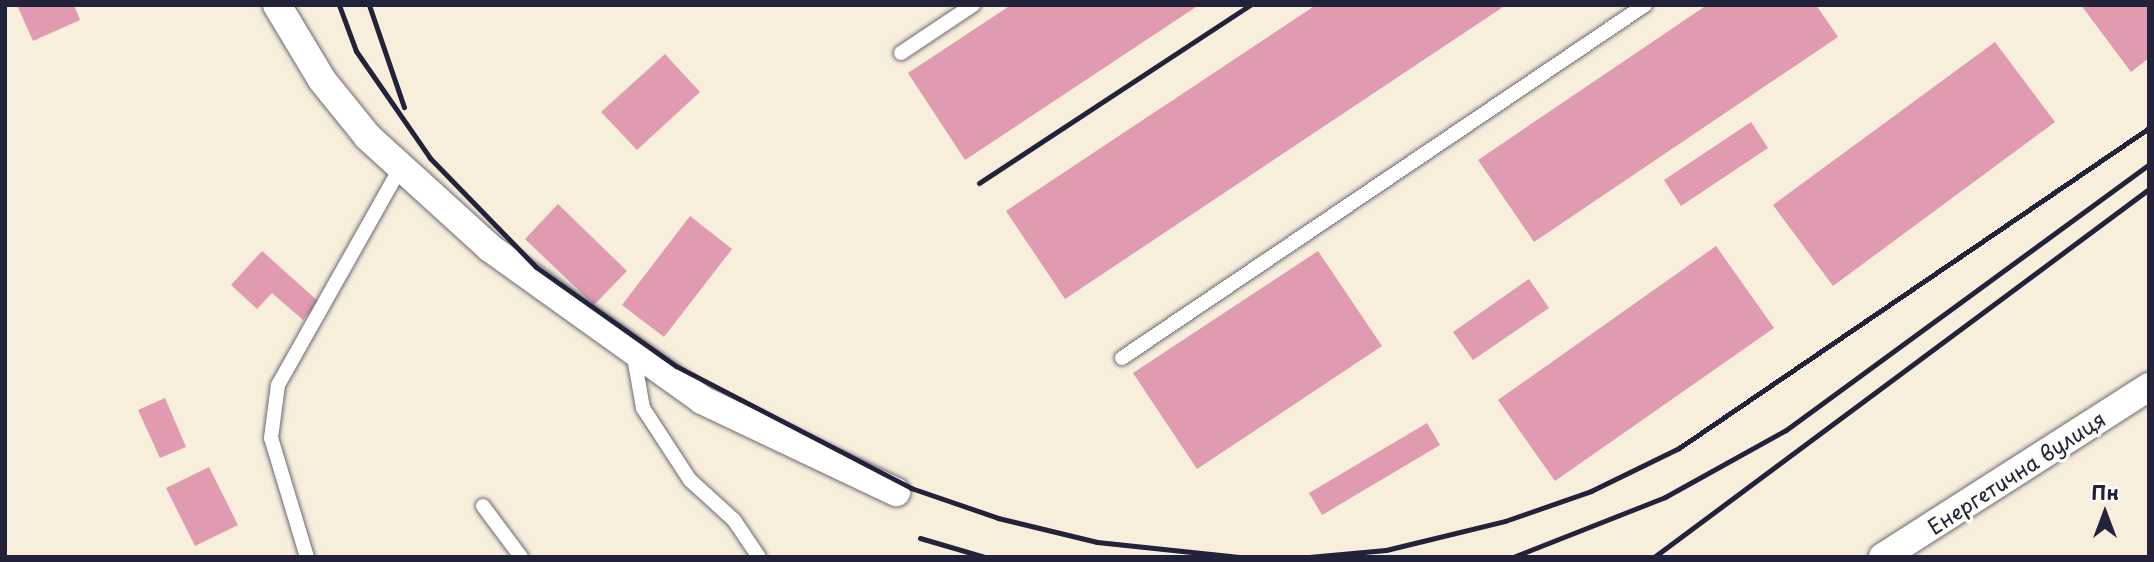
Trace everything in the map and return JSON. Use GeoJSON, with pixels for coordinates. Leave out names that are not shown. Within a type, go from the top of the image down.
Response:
{"type":"FeatureCollection","features":[{"type":"Feature","properties":{"kind":"street"},"geometry":{"type":"LineString","coordinates":[[277,5],[322,80],[399,170],[635,357],[702,400],[897,492]]}},
{"type":"Feature","properties":{"kind":"street","name":"Енергетична вулиця"},"geometry":{"type":"LineString","coordinates":[[1882,557],[2149,387]]}},
{"type":"Feature","properties":{"kind":"lane"},"geometry":{"type":"LineString","coordinates":[[901,53],[974,5]]}},
{"type":"Feature","properties":{"kind":"lane"},"geometry":{"type":"LineString","coordinates":[[1122,358],[1645,5]]}},
{"type":"Feature","properties":{"kind":"lane"},"geometry":{"type":"LineString","coordinates":[[307,557],[271,438],[278,385],[399,170]]}},
{"type":"Feature","properties":{"kind":"lane"},"geometry":{"type":"LineString","coordinates":[[635,357],[643,408],[690,480],[734,520],[759,557]]}},
{"type":"Feature","properties":{"kind":"lane"},"geometry":{"type":"LineString","coordinates":[[483,506],[520,557]]}},
{"type":"Feature","properties":{"kind":"building"},"geometry":{"type":"Polygon","coordinates":[[[17,5],[74,5],[80,20],[33,41],[17,5]]]}},
{"type":"Feature","properties":{"kind":"building"},"geometry":{"type":"Polygon","coordinates":[[[1011,5],[1199,5],[965,160],[908,73],[1011,5]]]}},
{"type":"Feature","properties":{"kind":"building"},"geometry":{"type":"Polygon","coordinates":[[[1316,5],[1506,5],[1065,299],[1006,211],[1316,5]]]}},
{"type":"Feature","properties":{"kind":"building"},"geometry":{"type":"Polygon","coordinates":[[[1707,5],[1816,5],[1838,37],[1534,242],[1478,160],[1707,5]]]}},
{"type":"Feature","properties":{"kind":"building"},"geometry":{"type":"Polygon","coordinates":[[[2081,5],[2149,5],[2149,58],[2131,72],[2081,5]]]}},
{"type":"Feature","properties":{"kind":"building"},"geometry":{"type":"Polygon","coordinates":[[[1995,42],[2055,122],[1833,286],[1773,205],[1995,42]]]}},
{"type":"Feature","properties":{"kind":"building"},"geometry":{"type":"Polygon","coordinates":[[[665,54],[700,92],[637,150],[601,112],[665,54]]]}},
{"type":"Feature","properties":{"kind":"building"},"geometry":{"type":"Polygon","coordinates":[[[1751,122],[1768,148],[1681,206],[1664,180],[1751,122]]]}},
{"type":"Feature","properties":{"kind":"building"},"geometry":{"type":"Polygon","coordinates":[[[558,204],[627,271],[594,305],[525,239],[558,204]]]}},
{"type":"Feature","properties":{"kind":"building"},"geometry":{"type":"Polygon","coordinates":[[[690,216],[732,249],[664,337],[622,305],[690,216]]]}},
{"type":"Feature","properties":{"kind":"building"},"geometry":{"type":"Polygon","coordinates":[[[1716,246],[1774,328],[1555,481],[1498,400],[1716,246]]]}},
{"type":"Feature","properties":{"kind":"building"},"geometry":{"type":"Polygon","coordinates":[[[262,251],[319,302],[303,320],[272,293],[257,309],[231,285],[262,251]]]}},
{"type":"Feature","properties":{"kind":"building"},"geometry":{"type":"Polygon","coordinates":[[[1318,251],[1382,346],[1197,469],[1133,373],[1318,251]]]}},
{"type":"Feature","properties":{"kind":"building"},"geometry":{"type":"Polygon","coordinates":[[[1529,279],[1549,308],[1473,360],[1453,332],[1529,279]]]}},
{"type":"Feature","properties":{"kind":"building"},"geometry":{"type":"Polygon","coordinates":[[[165,398],[186,447],[160,458],[138,410],[165,398]]]}},
{"type":"Feature","properties":{"kind":"building"},"geometry":{"type":"Polygon","coordinates":[[[1427,423],[1440,445],[1322,515],[1309,493],[1427,423]]]}},
{"type":"Feature","properties":{"kind":"building"},"geometry":{"type":"Polygon","coordinates":[[[209,467],[238,525],[195,546],[166,488],[209,467]]]}},
{"type":"Feature","properties":{"kind":"railway"},"geometry":{"type":"LineString","coordinates":[[339,5],[356,51],[430,158],[536,267],[676,366],[911,488],[998,518],[1097,542],[1239,557]]}},
{"type":"Feature","properties":{"kind":"railway"},"geometry":{"type":"LineString","coordinates":[[369,5],[404,107]]}},
{"type":"Feature","properties":{"kind":"railway"},"geometry":{"type":"LineString","coordinates":[[979,183],[1250,5]]}},
{"type":"Feature","properties":{"kind":"railway"},"geometry":{"type":"LineString","coordinates":[[1309,557],[1386,550],[1505,521],[1591,491],[1679,448],[2149,128]]}},
{"type":"Feature","properties":{"kind":"railway"},"geometry":{"type":"LineString","coordinates":[[1513,557],[1665,497],[1786,430],[2149,164]]}},
{"type":"Feature","properties":{"kind":"railway"},"geometry":{"type":"LineString","coordinates":[[1654,557],[2149,189]]}},
{"type":"Feature","properties":{"kind":"railway"},"geometry":{"type":"LineString","coordinates":[[920,538],[985,557]]}}]}
